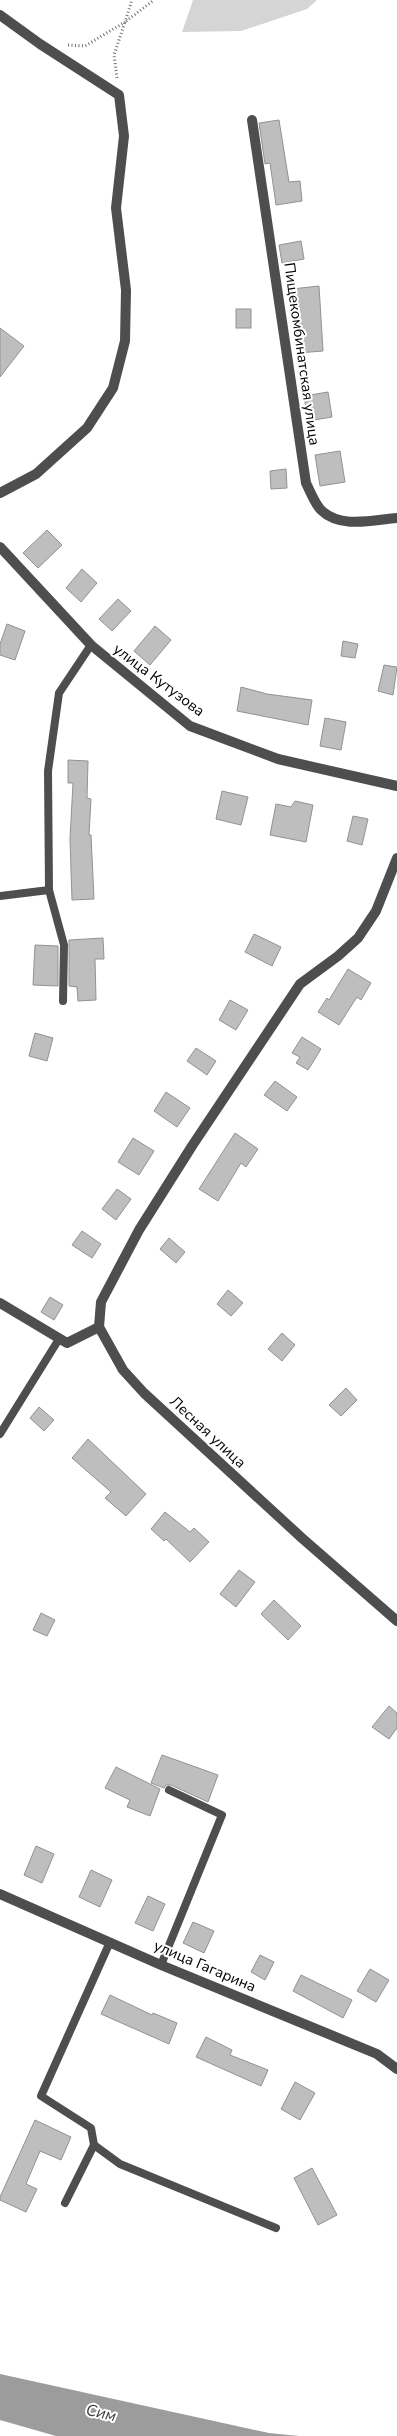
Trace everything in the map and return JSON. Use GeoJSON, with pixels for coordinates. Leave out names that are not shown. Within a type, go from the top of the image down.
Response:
{"type":"FeatureCollection","features":[{"type":"Feature","properties":{"kind":"street"},"geometry":{"type":"LineString","coordinates":[[0,15],[40,44],[119,95],[124,136],[116,208],[126,290],[125,341],[113,388],[87,428],[36,474],[0,493]]}},
{"type":"Feature","properties":{"kind":"street","name":"Пищекомбинатская улица"},"geometry":{"type":"LineString","coordinates":[[252,120],[306,483],[320,510],[334,519],[354,522],[397,518]]}},
{"type":"Feature","properties":{"kind":"street","name":"улица Кутузова"},"geometry":{"type":"LineString","coordinates":[[0,547],[91,645],[190,726],[278,759],[397,786]]}},
{"type":"Feature","properties":{"kind":"street"},"geometry":{"type":"LineString","coordinates":[[0,1303],[67,1343],[99,1327],[101,1302],[139,1230],[187,1154],[300,984],[338,956],[358,938],[376,912],[397,858]]}},
{"type":"Feature","properties":{"kind":"street","name":"Лесная улица"},"geometry":{"type":"LineString","coordinates":[[99,1327],[123,1370],[144,1393],[303,1539],[397,1621]]}},
{"type":"Feature","properties":{"kind":"street","name":"улица Гагарина"},"geometry":{"type":"LineString","coordinates":[[0,1894],[161,1965],[377,2054],[397,2069]]}},
{"type":"Feature","properties":{"kind":"lane"},"geometry":{"type":"LineString","coordinates":[[63,1001],[64,945],[49,890],[48,771],[59,693],[91,645]]}},
{"type":"Feature","properties":{"kind":"lane"},"geometry":{"type":"LineString","coordinates":[[0,896],[49,890]]}},
{"type":"Feature","properties":{"kind":"lane"},"geometry":{"type":"LineString","coordinates":[[0,1434],[59,1338]]}},
{"type":"Feature","properties":{"kind":"lane"},"geometry":{"type":"LineString","coordinates":[[161,1965],[222,1815],[169,1790]]}},
{"type":"Feature","properties":{"kind":"lane"},"geometry":{"type":"LineString","coordinates":[[65,2203],[94,2145],[91,2128],[41,2096],[110,1942]]}},
{"type":"Feature","properties":{"kind":"lane"},"geometry":{"type":"LineString","coordinates":[[94,2145],[120,2164],[276,2228]]}},
{"type":"Feature","properties":{"kind":"path"},"geometry":{"type":"LineString","coordinates":[[119,95],[114,55],[132,0]]}},
{"type":"Feature","properties":{"kind":"path"},"geometry":{"type":"LineString","coordinates":[[40,44],[85,46],[125,22],[154,0]]}},
{"type":"Feature","properties":{"kind":"shaded area"},"geometry":{"type":"Polygon","coordinates":[[[193,0],[317,0],[307,9],[241,31],[182,32],[193,0]]]}},
{"type":"Feature","properties":{"kind":"water","name":"Сим"},"geometry":{"type":"Polygon","coordinates":[[[0,2374],[269,2433],[299,2436],[56,2436],[0,2420],[0,2374]]]}},
{"type":"Feature","properties":{"kind":"building"},"geometry":{"type":"Polygon","coordinates":[[[279,120],[289,182],[300,181],[302,201],[276,205],[270,163],[265,164],[259,123],[279,120]]]}},
{"type":"Feature","properties":{"kind":"building"},"geometry":{"type":"Polygon","coordinates":[[[301,241],[304,259],[282,263],[279,245],[301,241]]]}},
{"type":"Feature","properties":{"kind":"building"},"geometry":{"type":"Polygon","coordinates":[[[319,286],[323,351],[298,353],[292,289],[319,286]]]}},
{"type":"Feature","properties":{"kind":"building"},"geometry":{"type":"Polygon","coordinates":[[[236,309],[251,309],[251,328],[236,328],[236,309]]]}},
{"type":"Feature","properties":{"kind":"building"},"geometry":{"type":"Polygon","coordinates":[[[0,328],[24,346],[0,377],[0,328]]]}},
{"type":"Feature","properties":{"kind":"building"},"geometry":{"type":"Polygon","coordinates":[[[328,392],[332,417],[308,421],[304,396],[328,392]]]}},
{"type":"Feature","properties":{"kind":"building"},"geometry":{"type":"Polygon","coordinates":[[[340,451],[345,482],[320,486],[315,455],[340,451]]]}},
{"type":"Feature","properties":{"kind":"building"},"geometry":{"type":"Polygon","coordinates":[[[286,469],[287,488],[271,489],[270,471],[286,469]]]}},
{"type":"Feature","properties":{"kind":"building"},"geometry":{"type":"Polygon","coordinates":[[[47,530],[62,545],[38,568],[23,553],[47,530]]]}},
{"type":"Feature","properties":{"kind":"building"},"geometry":{"type":"Polygon","coordinates":[[[82,569],[97,583],[81,602],[66,588],[82,569]]]}},
{"type":"Feature","properties":{"kind":"building"},"geometry":{"type":"Polygon","coordinates":[[[118,599],[131,611],[112,631],[99,619],[118,599]]]}},
{"type":"Feature","properties":{"kind":"building"},"geometry":{"type":"Polygon","coordinates":[[[7,624],[25,631],[15,660],[0,655],[0,644],[7,624]]]}},
{"type":"Feature","properties":{"kind":"building"},"geometry":{"type":"Polygon","coordinates":[[[155,626],[171,640],[150,665],[134,651],[155,626]]]}},
{"type":"Feature","properties":{"kind":"building"},"geometry":{"type":"Polygon","coordinates":[[[343,641],[358,644],[355,658],[341,656],[343,641]]]}},
{"type":"Feature","properties":{"kind":"building"},"geometry":{"type":"Polygon","coordinates":[[[384,665],[397,667],[393,695],[378,691],[384,665]]]}},
{"type":"Feature","properties":{"kind":"building"},"geometry":{"type":"Polygon","coordinates":[[[241,687],[267,694],[312,700],[308,725],[237,711],[241,687]]]}},
{"type":"Feature","properties":{"kind":"building"},"geometry":{"type":"Polygon","coordinates":[[[325,718],[346,722],[341,750],[320,746],[325,718]]]}},
{"type":"Feature","properties":{"kind":"building"},"geometry":{"type":"Polygon","coordinates":[[[68,760],[88,761],[87,798],[91,799],[89,835],[91,835],[94,899],[72,900],[70,839],[73,783],[68,783],[68,760]]]}},
{"type":"Feature","properties":{"kind":"building"},"geometry":{"type":"Polygon","coordinates":[[[222,791],[248,797],[241,825],[216,819],[222,791]]]}},
{"type":"Feature","properties":{"kind":"building"},"geometry":{"type":"Polygon","coordinates":[[[295,801],[313,805],[306,842],[270,835],[276,804],[291,807],[295,801]]]}},
{"type":"Feature","properties":{"kind":"building"},"geometry":{"type":"Polygon","coordinates":[[[353,816],[368,819],[362,845],[347,841],[353,816]]]}},
{"type":"Feature","properties":{"kind":"building"},"geometry":{"type":"Polygon","coordinates":[[[254,934],[281,947],[272,966],[245,952],[254,934]]]}},
{"type":"Feature","properties":{"kind":"building"},"geometry":{"type":"Polygon","coordinates":[[[103,938],[104,959],[95,959],[96,1000],[78,1001],[77,987],[69,986],[69,940],[103,938]]]}},
{"type":"Feature","properties":{"kind":"building"},"geometry":{"type":"Polygon","coordinates":[[[35,945],[58,946],[58,986],[33,985],[35,945]]]}},
{"type":"Feature","properties":{"kind":"building"},"geometry":{"type":"Polygon","coordinates":[[[348,969],[371,983],[361,1000],[357,997],[339,1025],[318,1012],[327,998],[329,1000],[348,969]]]}},
{"type":"Feature","properties":{"kind":"building"},"geometry":{"type":"Polygon","coordinates":[[[230,1000],[248,1010],[236,1030],[219,1020],[230,1000]]]}},
{"type":"Feature","properties":{"kind":"building"},"geometry":{"type":"Polygon","coordinates":[[[35,1033],[53,1038],[47,1061],[29,1056],[35,1033]]]}},
{"type":"Feature","properties":{"kind":"building"},"geometry":{"type":"Polygon","coordinates":[[[302,1037],[321,1049],[308,1070],[296,1063],[300,1057],[292,1053],[302,1037]]]}},
{"type":"Feature","properties":{"kind":"building"},"geometry":{"type":"Polygon","coordinates":[[[196,1048],[216,1061],[207,1075],[187,1061],[196,1048]]]}},
{"type":"Feature","properties":{"kind":"building"},"geometry":{"type":"Polygon","coordinates":[[[275,1081],[297,1097],[287,1111],[264,1095],[275,1081]]]}},
{"type":"Feature","properties":{"kind":"building"},"geometry":{"type":"Polygon","coordinates":[[[166,1092],[190,1108],[177,1127],[154,1111],[166,1092]]]}},
{"type":"Feature","properties":{"kind":"building"},"geometry":{"type":"Polygon","coordinates":[[[235,1133],[258,1149],[246,1167],[241,1163],[218,1201],[199,1189],[235,1133]]]}},
{"type":"Feature","properties":{"kind":"building"},"geometry":{"type":"Polygon","coordinates":[[[133,1138],[154,1151],[139,1175],[118,1162],[133,1138]]]}},
{"type":"Feature","properties":{"kind":"building"},"geometry":{"type":"Polygon","coordinates":[[[117,1189],[131,1199],[116,1220],[102,1209],[117,1189]]]}},
{"type":"Feature","properties":{"kind":"building"},"geometry":{"type":"Polygon","coordinates":[[[82,1231],[101,1244],[92,1258],[72,1245],[82,1231]]]}},
{"type":"Feature","properties":{"kind":"building"},"geometry":{"type":"Polygon","coordinates":[[[169,1238],[185,1252],[176,1263],[160,1249],[169,1238]]]}},
{"type":"Feature","properties":{"kind":"building"},"geometry":{"type":"Polygon","coordinates":[[[228,1290],[243,1303],[231,1316],[217,1304],[228,1290]]]}},
{"type":"Feature","properties":{"kind":"building"},"geometry":{"type":"Polygon","coordinates":[[[50,1297],[63,1305],[54,1320],[41,1312],[50,1297]]]}},
{"type":"Feature","properties":{"kind":"building"},"geometry":{"type":"Polygon","coordinates":[[[282,1333],[295,1345],[282,1361],[268,1349],[282,1333]]]}},
{"type":"Feature","properties":{"kind":"building"},"geometry":{"type":"Polygon","coordinates":[[[346,1388],[357,1400],[341,1416],[329,1405],[346,1388]]]}},
{"type":"Feature","properties":{"kind":"building"},"geometry":{"type":"Polygon","coordinates":[[[39,1407],[54,1420],[44,1431],[30,1418],[39,1407]]]}},
{"type":"Feature","properties":{"kind":"building"},"geometry":{"type":"Polygon","coordinates":[[[88,1439],[146,1494],[126,1516],[105,1498],[111,1492],[72,1458],[88,1439]]]}},
{"type":"Feature","properties":{"kind":"building"},"geometry":{"type":"Polygon","coordinates":[[[165,1512],[190,1532],[194,1528],[209,1542],[190,1562],[166,1539],[164,1541],[151,1529],[165,1512]]]}},
{"type":"Feature","properties":{"kind":"building"},"geometry":{"type":"Polygon","coordinates":[[[239,1570],[255,1582],[236,1607],[220,1594],[239,1570]]]}},
{"type":"Feature","properties":{"kind":"building"},"geometry":{"type":"Polygon","coordinates":[[[274,1600],[301,1626],[288,1640],[261,1614],[274,1600]]]}},
{"type":"Feature","properties":{"kind":"building"},"geometry":{"type":"Polygon","coordinates":[[[41,1613],[55,1620],[47,1636],[33,1630],[41,1613]]]}},
{"type":"Feature","properties":{"kind":"building"},"geometry":{"type":"Polygon","coordinates":[[[389,1706],[397,1713],[397,1728],[389,1739],[372,1727],[389,1706]]]}},
{"type":"Feature","properties":{"kind":"building"},"geometry":{"type":"Polygon","coordinates":[[[162,1755],[218,1775],[208,1802],[171,1785],[166,1785],[164,1788],[151,1783],[162,1755]]]}},
{"type":"Feature","properties":{"kind":"building"},"geometry":{"type":"Polygon","coordinates":[[[116,1767],[160,1789],[150,1816],[127,1807],[130,1800],[105,1788],[116,1767]]]}},
{"type":"Feature","properties":{"kind":"building"},"geometry":{"type":"Polygon","coordinates":[[[36,1846],[54,1854],[42,1883],[24,1875],[36,1846]]]}},
{"type":"Feature","properties":{"kind":"building"},"geometry":{"type":"Polygon","coordinates":[[[91,1870],[112,1880],[100,1907],[79,1897],[91,1870]]]}},
{"type":"Feature","properties":{"kind":"building"},"geometry":{"type":"Polygon","coordinates":[[[148,1896],[165,1904],[153,1931],[135,1923],[148,1896]]]}},
{"type":"Feature","properties":{"kind":"building"},"geometry":{"type":"Polygon","coordinates":[[[193,1922],[214,1931],[204,1953],[183,1943],[193,1922]]]}},
{"type":"Feature","properties":{"kind":"building"},"geometry":{"type":"Polygon","coordinates":[[[260,1955],[274,1962],[265,1980],[251,1972],[260,1955]]]}},
{"type":"Feature","properties":{"kind":"building"},"geometry":{"type":"Polygon","coordinates":[[[370,1969],[389,1980],[376,2002],[357,1991],[370,1969]]]}},
{"type":"Feature","properties":{"kind":"building"},"geometry":{"type":"Polygon","coordinates":[[[301,1975],[352,2000],[343,2018],[293,1991],[301,1975]]]}},
{"type":"Feature","properties":{"kind":"building"},"geometry":{"type":"Polygon","coordinates":[[[110,1995],[152,2015],[153,2013],[177,2023],[169,2044],[101,2014],[110,1995]]]}},
{"type":"Feature","properties":{"kind":"building"},"geometry":{"type":"Polygon","coordinates":[[[206,2037],[232,2050],[230,2055],[268,2070],[261,2086],[196,2057],[206,2037]]]}},
{"type":"Feature","properties":{"kind":"building"},"geometry":{"type":"Polygon","coordinates":[[[295,2082],[315,2093],[300,2120],[281,2109],[295,2082]]]}},
{"type":"Feature","properties":{"kind":"building"},"geometry":{"type":"Polygon","coordinates":[[[35,2120],[71,2137],[61,2160],[40,2151],[26,2184],[37,2189],[26,2212],[0,2200],[0,2197],[35,2120]]]}},
{"type":"Feature","properties":{"kind":"building"},"geometry":{"type":"Polygon","coordinates":[[[312,2168],[337,2215],[318,2225],[294,2178],[312,2168]]]}}]}
